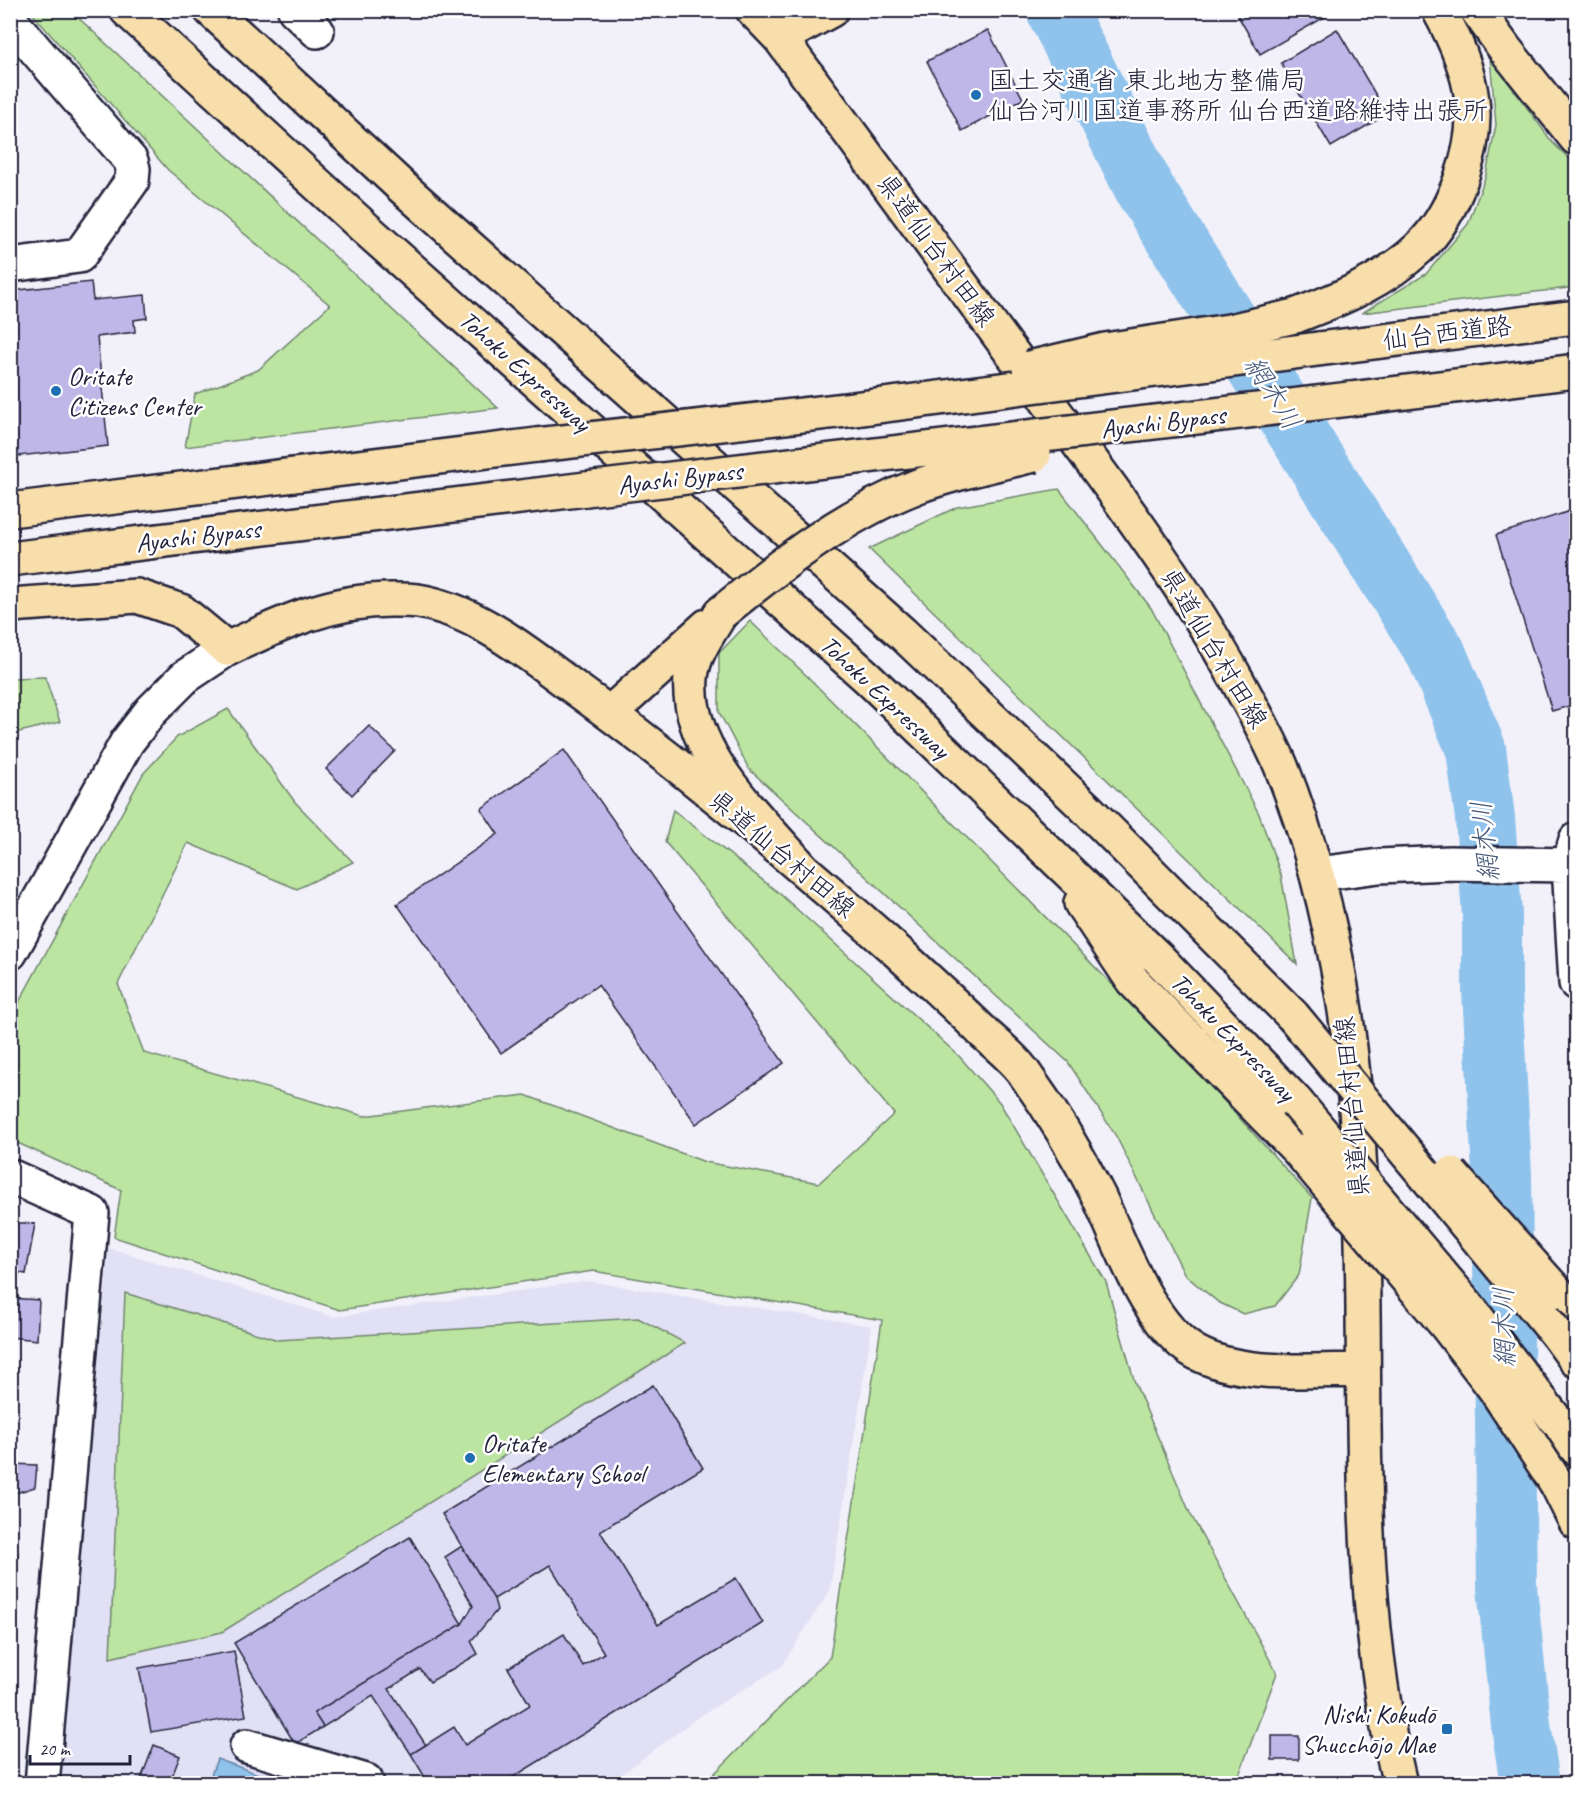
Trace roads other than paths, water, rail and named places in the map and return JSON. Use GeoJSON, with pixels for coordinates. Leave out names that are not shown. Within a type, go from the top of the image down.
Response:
{"type":"FeatureCollection","features":[{"type":"Feature","properties":{"kind":"main road","name":"Tohoku Expressway"},"geometry":{"type":"LineString","coordinates":[[127,10],[365,228],[859,670],[1159,959],[1296,1102],[1467,1305],[1576,1448]]}},
{"type":"Feature","properties":{"kind":"main road","name":"Tohoku Expressway"},"geometry":{"type":"LineString","coordinates":[[211,10],[410,194],[902,633],[1085,807],[1293,1016],[1563,1313],[1576,1360]]}},
{"type":"Feature","properties":{"kind":"main road","name":"県道仙台村田線"},"geometry":{"type":"LineString","coordinates":[[753,10],[776,24],[1121,502],[1192,605],[1253,710],[1279,763],[1318,874],[1343,1000],[1356,1111],[1362,1235],[1367,1509],[1373,1617],[1391,1748],[1400,1784]]}},
{"type":"Feature","properties":{"kind":"main road"},"geometry":{"type":"LineString","coordinates":[[776,24],[814,10]]}},
{"type":"Feature","properties":{"kind":"main road"},"geometry":{"type":"LineString","coordinates":[[776,24],[831,10]]}},
{"type":"Feature","properties":{"kind":"main road"},"geometry":{"type":"LineString","coordinates":[[846,410],[1105,350],[1230,331],[1295,315],[1346,297],[1387,274],[1420,247],[1446,213],[1462,178],[1469,150],[1472,103],[1465,66],[1439,10]]}},
{"type":"Feature","properties":{"kind":"main road"},"geometry":{"type":"LineString","coordinates":[[1477,10],[1576,138]]}},
{"type":"Feature","properties":{"kind":"main road","name":"仙台西道路"},"geometry":{"type":"LineString","coordinates":[[1318,349],[1576,317]]}},
{"type":"Feature","properties":{"kind":"main road","name":"Ayashi Bypass"},"geometry":{"type":"LineString","coordinates":[[10,510],[537,445],[846,410],[1318,349]]}},
{"type":"Feature","properties":{"kind":"main road","name":"仙台西道路"},"geometry":{"type":"LineString","coordinates":[[1350,399],[1576,370]]}},
{"type":"Feature","properties":{"kind":"main road"},"geometry":{"type":"LineString","coordinates":[[1350,399],[1576,378]]}},
{"type":"Feature","properties":{"kind":"main road","name":"Ayashi Bypass"},"geometry":{"type":"LineString","coordinates":[[10,559],[1350,399]]}},
{"type":"Feature","properties":{"kind":"main road"},"geometry":{"type":"LineString","coordinates":[[610,713],[721,613],[799,552],[875,505],[918,486],[1036,454],[1263,410]]}},
{"type":"Feature","properties":{"kind":"main road"},"geometry":{"type":"LineString","coordinates":[[10,605],[137,596],[181,611],[227,649]]}},
{"type":"Feature","properties":{"kind":"main road","name":"県道仙台村田線"},"geometry":{"type":"LineString","coordinates":[[227,649],[272,627],[321,609],[372,600],[417,601],[462,614],[506,638],[610,713],[801,867],[941,991],[1019,1066],[1058,1123],[1098,1196],[1133,1276],[1176,1337],[1195,1352],[1224,1365],[1263,1369],[1363,1370]]}},
{"type":"Feature","properties":{"kind":"main road"},"geometry":{"type":"LineString","coordinates":[[721,613],[700,646],[691,677],[692,705],[697,728],[711,755],[749,808],[801,867]]}},
{"type":"Feature","properties":{"kind":"main road"},"geometry":{"type":"LineString","coordinates":[[1043,847],[1133,981],[1299,1151],[1446,1325],[1495,1389],[1557,1484],[1576,1522]]}},
{"type":"Feature","properties":{"kind":"main road"},"geometry":{"type":"LineString","coordinates":[[1293,1016],[1460,1182],[1563,1313]]}},
{"type":"Feature","properties":{"kind":"street"},"geometry":{"type":"LineString","coordinates":[[10,20],[110,135],[131,161],[133,168],[132,182],[79,256],[10,265]]}},
{"type":"Feature","properties":{"kind":"street"},"geometry":{"type":"LineString","coordinates":[[10,953],[127,742],[151,711],[185,677],[227,649]]}},
{"type":"Feature","properties":{"kind":"street"},"geometry":{"type":"LineString","coordinates":[[1318,874],[1379,866],[1450,863],[1524,864],[1573,852],[1576,983]]}},
{"type":"Feature","properties":{"kind":"street"},"geometry":{"type":"LineString","coordinates":[[10,1176],[92,1214],[42,1784]]}},
{"type":"Feature","properties":{"kind":"street"},"geometry":{"type":"LineString","coordinates":[[247,1746],[366,1781],[367,1784]]}},
{"type":"Feature","properties":{"kind":"water"},"geometry":{"type":"Polygon","coordinates":[[[217,1759],[283,1783],[208,1783],[217,1759]]]}},
{"type":"Feature","properties":{"kind":"waterway","name":"網木川"},"geometry":{"type":"LineString","coordinates":[[1056,10],[1145,190],[1436,653],[1476,749],[1485,818],[1492,915],[1492,990],[1502,1174],[1507,1587],[1521,1725],[1530,1784]]}},
{"type":"Feature","properties":{"kind":"place","name":"国土交通省 東北地方整備局 仙台河川国道事務所 仙台西道路維持出張所"},"geometry":{"type":"Point","coordinates":[976,95]}},
{"type":"Feature","properties":{"kind":"place","name":"Oritate Citizens Center"},"geometry":{"type":"Point","coordinates":[56,391]}},
{"type":"Feature","properties":{"kind":"place","name":"Oritate Elementary School"},"geometry":{"type":"Point","coordinates":[470,1458]}},
{"type":"Feature","properties":{"kind":"place","name":"Nishi Kokudō Shucchōjo Mae"},"geometry":{"type":"Point","coordinates":[1447,1729]}}]}
